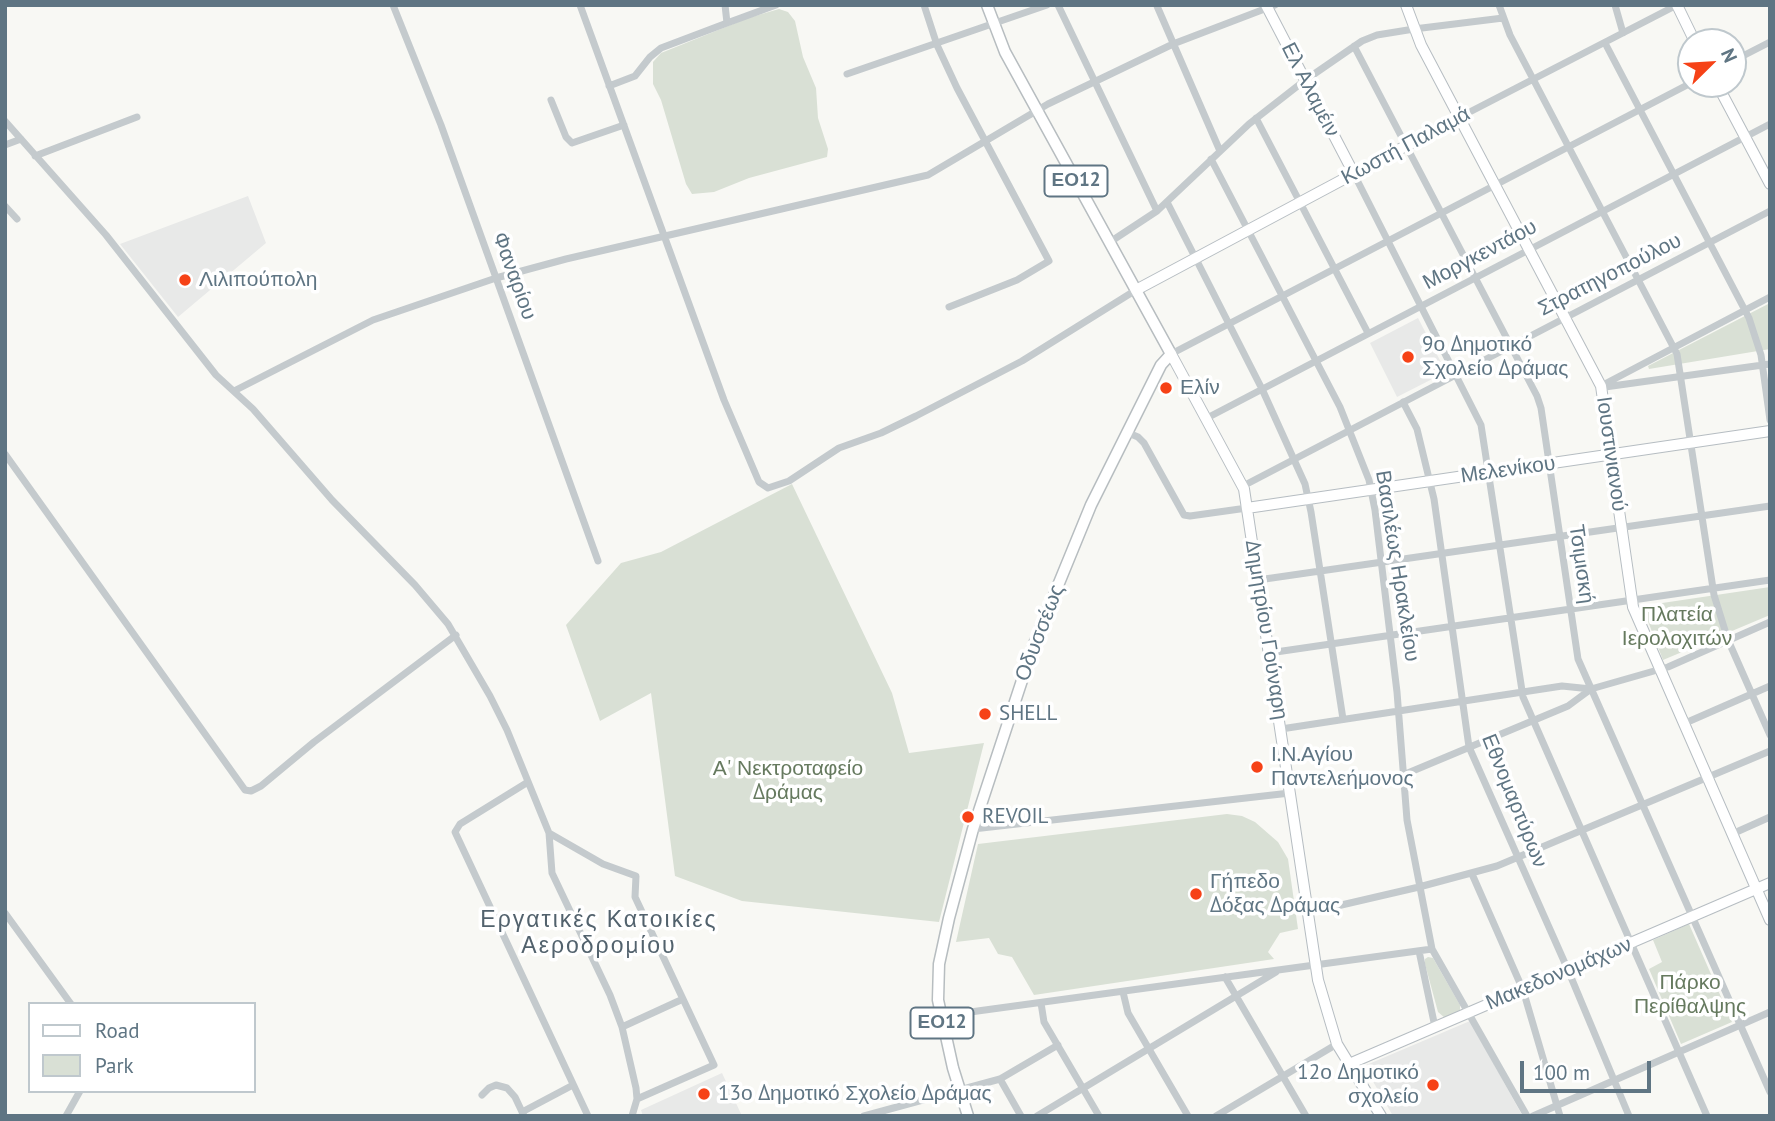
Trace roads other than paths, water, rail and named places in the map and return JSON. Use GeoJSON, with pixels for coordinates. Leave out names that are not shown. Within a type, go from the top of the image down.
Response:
{"type":"FeatureCollection","features":[{"type":"Feature","properties":{"kind":"main road","name":"ΕΟ12"},"geometry":{"type":"LineString","coordinates":[[987,5],[1001,45],[1171,354]]}},
{"type":"Feature","properties":{"kind":"main road","name":"Οδυσσέως"},"geometry":{"type":"LineString","coordinates":[[941,1016],[937,982],[947,927],[973,829],[1028,657],[1073,546],[1126,432],[1161,365],[1171,354]]}},
{"type":"Feature","properties":{"kind":"main road","name":"ΕΟ12"},"geometry":{"type":"LineString","coordinates":[[941,1016],[968,1116]]}},
{"type":"Feature","properties":{"kind":"street","name":"Φαναρίου"},"geometry":{"type":"LineString","coordinates":[[393,5],[429,94],[598,561]]}},
{"type":"Feature","properties":{"kind":"street"},"geometry":{"type":"LineString","coordinates":[[580,5],[724,400],[760,482],[768,488],[789,481],[839,448],[881,433],[1021,361],[1136,290]]}},
{"type":"Feature","properties":{"kind":"street"},"geometry":{"type":"LineString","coordinates":[[725,5],[727,23]]}},
{"type":"Feature","properties":{"kind":"street"},"geometry":{"type":"LineString","coordinates":[[609,86],[635,76],[649,57],[661,48],[776,5]]}},
{"type":"Feature","properties":{"kind":"street"},"geometry":{"type":"LineString","coordinates":[[924,5],[937,45],[953,80],[1049,261],[1017,280],[950,307]]}},
{"type":"Feature","properties":{"kind":"street"},"geometry":{"type":"LineString","coordinates":[[847,74],[1047,5]]}},
{"type":"Feature","properties":{"kind":"street"},"geometry":{"type":"LineString","coordinates":[[1058,5],[1157,211]]}},
{"type":"Feature","properties":{"kind":"street","name":"Ιουστινιανού"},"geometry":{"type":"LineString","coordinates":[[1406,5],[1414,29],[1601,386],[1631,600],[1770,920]]}},
{"type":"Feature","properties":{"kind":"street"},"geometry":{"type":"LineString","coordinates":[[1499,5],[1534,79],[1674,347],[1682,376],[1712,588],[1728,640],[1770,735]]}},
{"type":"Feature","properties":{"kind":"street"},"geometry":{"type":"LineString","coordinates":[[1615,5],[1623,33]]}},
{"type":"Feature","properties":{"kind":"street"},"geometry":{"type":"LineString","coordinates":[[1677,5],[1688,28]]}},
{"type":"Feature","properties":{"kind":"street","name":"Κωστή Παλαμά"},"geometry":{"type":"LineString","coordinates":[[1136,290],[1677,5]]}},
{"type":"Feature","properties":{"kind":"street"},"geometry":{"type":"LineString","coordinates":[[1157,6],[1220,151]]}},
{"type":"Feature","properties":{"kind":"street"},"geometry":{"type":"LineString","coordinates":[[234,391],[373,320],[496,278],[566,259],[924,177],[1037,111],[1094,82],[1173,44],[1269,6]]}},
{"type":"Feature","properties":{"kind":"street","name":"Ελ Αλαμέιν"},"geometry":{"type":"LineString","coordinates":[[1269,6],[1304,81],[1354,174]]}},
{"type":"Feature","properties":{"kind":"street"},"geometry":{"type":"LineString","coordinates":[[1110,242],[1157,211],[1256,118],[1354,46],[1377,35],[1503,18]]}},
{"type":"Feature","properties":{"kind":"street"},"geometry":{"type":"LineString","coordinates":[[1747,54],[1770,42]]}},
{"type":"Feature","properties":{"kind":"street"},"geometry":{"type":"LineString","coordinates":[[1605,43],[1745,310],[1766,364],[1770,420]]}},
{"type":"Feature","properties":{"kind":"street","name":"Τσιμισκή"},"geometry":{"type":"LineString","coordinates":[[1354,46],[1540,402],[1578,659],[1770,1092]]}},
{"type":"Feature","properties":{"kind":"street"},"geometry":{"type":"LineString","coordinates":[[1171,354],[1677,90]]}},
{"type":"Feature","properties":{"kind":"street"},"geometry":{"type":"LineString","coordinates":[[1724,98],[1770,184]]}},
{"type":"Feature","properties":{"kind":"street"},"geometry":{"type":"LineString","coordinates":[[551,100],[566,137],[572,143],[624,125]]}},
{"type":"Feature","properties":{"kind":"street"},"geometry":{"type":"LineString","coordinates":[[35,156],[138,117]]}},
{"type":"Feature","properties":{"kind":"street"},"geometry":{"type":"LineString","coordinates":[[1256,118],[1368,333]]}},
{"type":"Feature","properties":{"kind":"street"},"geometry":{"type":"LineString","coordinates":[[5,121],[106,235],[216,375],[268,426],[332,500],[421,592],[456,635],[501,719],[528,782],[549,833],[552,873],[610,995],[622,1027],[636,1083],[637,1100],[632,1116]]}},
{"type":"Feature","properties":{"kind":"street","name":"Μοργκεντάου"},"geometry":{"type":"LineString","coordinates":[[1207,418],[1770,124]]}},
{"type":"Feature","properties":{"kind":"street"},"geometry":{"type":"LineString","coordinates":[[5,145],[21,139]]}},
{"type":"Feature","properties":{"kind":"street","name":"Βασιλέως Ηρακλείου"},"geometry":{"type":"LineString","coordinates":[[1211,159],[1351,429],[1372,490],[1391,635],[1407,820],[1432,949],[1527,1116]]}},
{"type":"Feature","properties":{"kind":"street"},"geometry":{"type":"LineString","coordinates":[[1354,174],[1481,425],[1522,692],[1707,1116]]}},
{"type":"Feature","properties":{"kind":"street"},"geometry":{"type":"LineString","coordinates":[[1167,202],[1295,458],[1309,499],[1343,719]]}},
{"type":"Feature","properties":{"kind":"street"},"geometry":{"type":"LineString","coordinates":[[5,206],[17,219]]}},
{"type":"Feature","properties":{"kind":"street","name":"Στρατηγοπούλου"},"geometry":{"type":"LineString","coordinates":[[1243,486],[1770,211]]}},
{"type":"Feature","properties":{"kind":"street"},"geometry":{"type":"LineString","coordinates":[[1601,386],[1770,297]]}},
{"type":"Feature","properties":{"kind":"street","name":"Δημητρίου Γούναρη"},"geometry":{"type":"LineString","coordinates":[[1171,354],[1243,486],[1315,965],[1337,1044],[1381,1116]]}},
{"type":"Feature","properties":{"kind":"street"},"geometry":{"type":"LineString","coordinates":[[1601,386],[1766,364]]}},
{"type":"Feature","properties":{"kind":"street","name":"Εθνομαρτύρων"},"geometry":{"type":"LineString","coordinates":[[1403,402],[1417,429],[1430,481],[1469,747],[1568,970],[1629,1116]]}},
{"type":"Feature","properties":{"kind":"street","name":"Μελενίκου"},"geometry":{"type":"LineString","coordinates":[[1247,508],[1770,431]]}},
{"type":"Feature","properties":{"kind":"street"},"geometry":{"type":"LineString","coordinates":[[1126,432],[1144,443],[1182,514],[1190,516],[1247,508]]}},
{"type":"Feature","properties":{"kind":"street"},"geometry":{"type":"LineString","coordinates":[[5,454],[246,791],[261,786],[314,742],[456,635]]}},
{"type":"Feature","properties":{"kind":"street"},"geometry":{"type":"LineString","coordinates":[[1258,580],[1770,506]]}},
{"type":"Feature","properties":{"kind":"street"},"geometry":{"type":"LineString","coordinates":[[1269,653],[1770,580]]}},
{"type":"Feature","properties":{"kind":"street"},"geometry":{"type":"LineString","coordinates":[[1281,729],[1522,692],[1562,687],[1591,689],[1660,670],[1770,622]]}},
{"type":"Feature","properties":{"kind":"street"},"geometry":{"type":"LineString","coordinates":[[1683,723],[1770,686]]}},
{"type":"Feature","properties":{"kind":"street"},"geometry":{"type":"LineString","coordinates":[[1403,775],[1572,704],[1591,689]]}},
{"type":"Feature","properties":{"kind":"street"},"geometry":{"type":"LineString","coordinates":[[1307,913],[1472,874],[1518,858],[1770,751]]}},
{"type":"Feature","properties":{"kind":"street"},"geometry":{"type":"LineString","coordinates":[[528,782],[460,824],[455,832],[588,1116]]}},
{"type":"Feature","properties":{"kind":"street"},"geometry":{"type":"LineString","coordinates":[[973,829],[1290,793]]}},
{"type":"Feature","properties":{"kind":"street"},"geometry":{"type":"LineString","coordinates":[[1732,834],[1770,817]]}},
{"type":"Feature","properties":{"kind":"street"},"geometry":{"type":"LineString","coordinates":[[549,833],[603,864],[636,876],[635,897],[714,1065],[637,1100]]}},
{"type":"Feature","properties":{"kind":"street"},"geometry":{"type":"LineString","coordinates":[[1472,874],[1523,989],[1560,1116]]}},
{"type":"Feature","properties":{"kind":"street","name":"Μακεδονομάχων"},"geometry":{"type":"LineString","coordinates":[[1349,1064],[1770,883]]}},
{"type":"Feature","properties":{"kind":"street"},"geometry":{"type":"LineString","coordinates":[[5,913],[70,1002]]}},
{"type":"Feature","properties":{"kind":"street"},"geometry":{"type":"LineString","coordinates":[[941,1016],[1432,949]]}},
{"type":"Feature","properties":{"kind":"street"},"geometry":{"type":"LineString","coordinates":[[1419,951],[1435,1027]]}},
{"type":"Feature","properties":{"kind":"street"},"geometry":{"type":"LineString","coordinates":[[1037,1116],[1281,969]]}},
{"type":"Feature","properties":{"kind":"street"},"geometry":{"type":"LineString","coordinates":[[1225,977],[1306,1116]]}},
{"type":"Feature","properties":{"kind":"street"},"geometry":{"type":"LineString","coordinates":[[1123,992],[1128,1013],[1188,1116]]}},
{"type":"Feature","properties":{"kind":"street"},"geometry":{"type":"LineString","coordinates":[[622,1027],[684,999]]}},
{"type":"Feature","properties":{"kind":"street"},"geometry":{"type":"LineString","coordinates":[[1041,1003],[1043,1018],[1099,1116]]}},
{"type":"Feature","properties":{"kind":"street"},"geometry":{"type":"LineString","coordinates":[[1533,1116],[1770,1012]]}},
{"type":"Feature","properties":{"kind":"street"},"geometry":{"type":"LineString","coordinates":[[1216,1116],[1337,1044]]}},
{"type":"Feature","properties":{"kind":"street"},"geometry":{"type":"LineString","coordinates":[[864,1116],[1000,1079],[1058,1045]]}},
{"type":"Feature","properties":{"kind":"street"},"geometry":{"type":"LineString","coordinates":[[1000,1079],[1021,1116]]}},
{"type":"Feature","properties":{"kind":"street"},"geometry":{"type":"LineString","coordinates":[[482,1096],[489,1088],[503,1086],[515,1097],[523,1114],[573,1085]]}},
{"type":"Feature","properties":{"kind":"street"},"geometry":{"type":"LineString","coordinates":[[66,1116],[79,1093]]}},
{"type":"Feature","properties":{"kind":"place","name":"Λιλιπούπολη"},"geometry":{"type":"Point","coordinates":[185,280]}},
{"type":"Feature","properties":{"kind":"place","name":"9ο Δημοτικό Σχολείο Δράμας"},"geometry":{"type":"Point","coordinates":[1408,357]}},
{"type":"Feature","properties":{"kind":"place","name":"Ελίν"},"geometry":{"type":"Point","coordinates":[1166,388]}},
{"type":"Feature","properties":{"kind":"place","name":"SHELL"},"geometry":{"type":"Point","coordinates":[985,714]}},
{"type":"Feature","properties":{"kind":"place","name":"Ι.Ν.Αγίου Παντελεήμονος"},"geometry":{"type":"Point","coordinates":[1257,767]}},
{"type":"Feature","properties":{"kind":"place","name":"REVOIL"},"geometry":{"type":"Point","coordinates":[968,817]}},
{"type":"Feature","properties":{"kind":"place","name":"Γήπεδο Δόξας Δράμας"},"geometry":{"type":"Point","coordinates":[1196,894]}},
{"type":"Feature","properties":{"kind":"place","name":"12ο Δημοτικό σχολείο"},"geometry":{"type":"Point","coordinates":[1433,1085]}},
{"type":"Feature","properties":{"kind":"place","name":"13ο Δημοτικό Σχολείο Δράμας"},"geometry":{"type":"Point","coordinates":[704,1094]}},
{"type":"Feature","properties":{"kind":"district","name":"Εργατικές Κατοικίες Αεροδρομίου"},"geometry":{"type":"Point","coordinates":[599,933]}},
{"type":"Feature","properties":{"kind":"park label","name":"Πλατεία Ιερολοχιτών"},"geometry":{"type":"Point","coordinates":[1677,627]}},
{"type":"Feature","properties":{"kind":"park label","name":"Α' Νεκτροταφείο Δράμας"},"geometry":{"type":"Point","coordinates":[788,781]}},
{"type":"Feature","properties":{"kind":"park label","name":"Πάρκο Περίθαλψης"},"geometry":{"type":"Point","coordinates":[1690,995]}}]}
